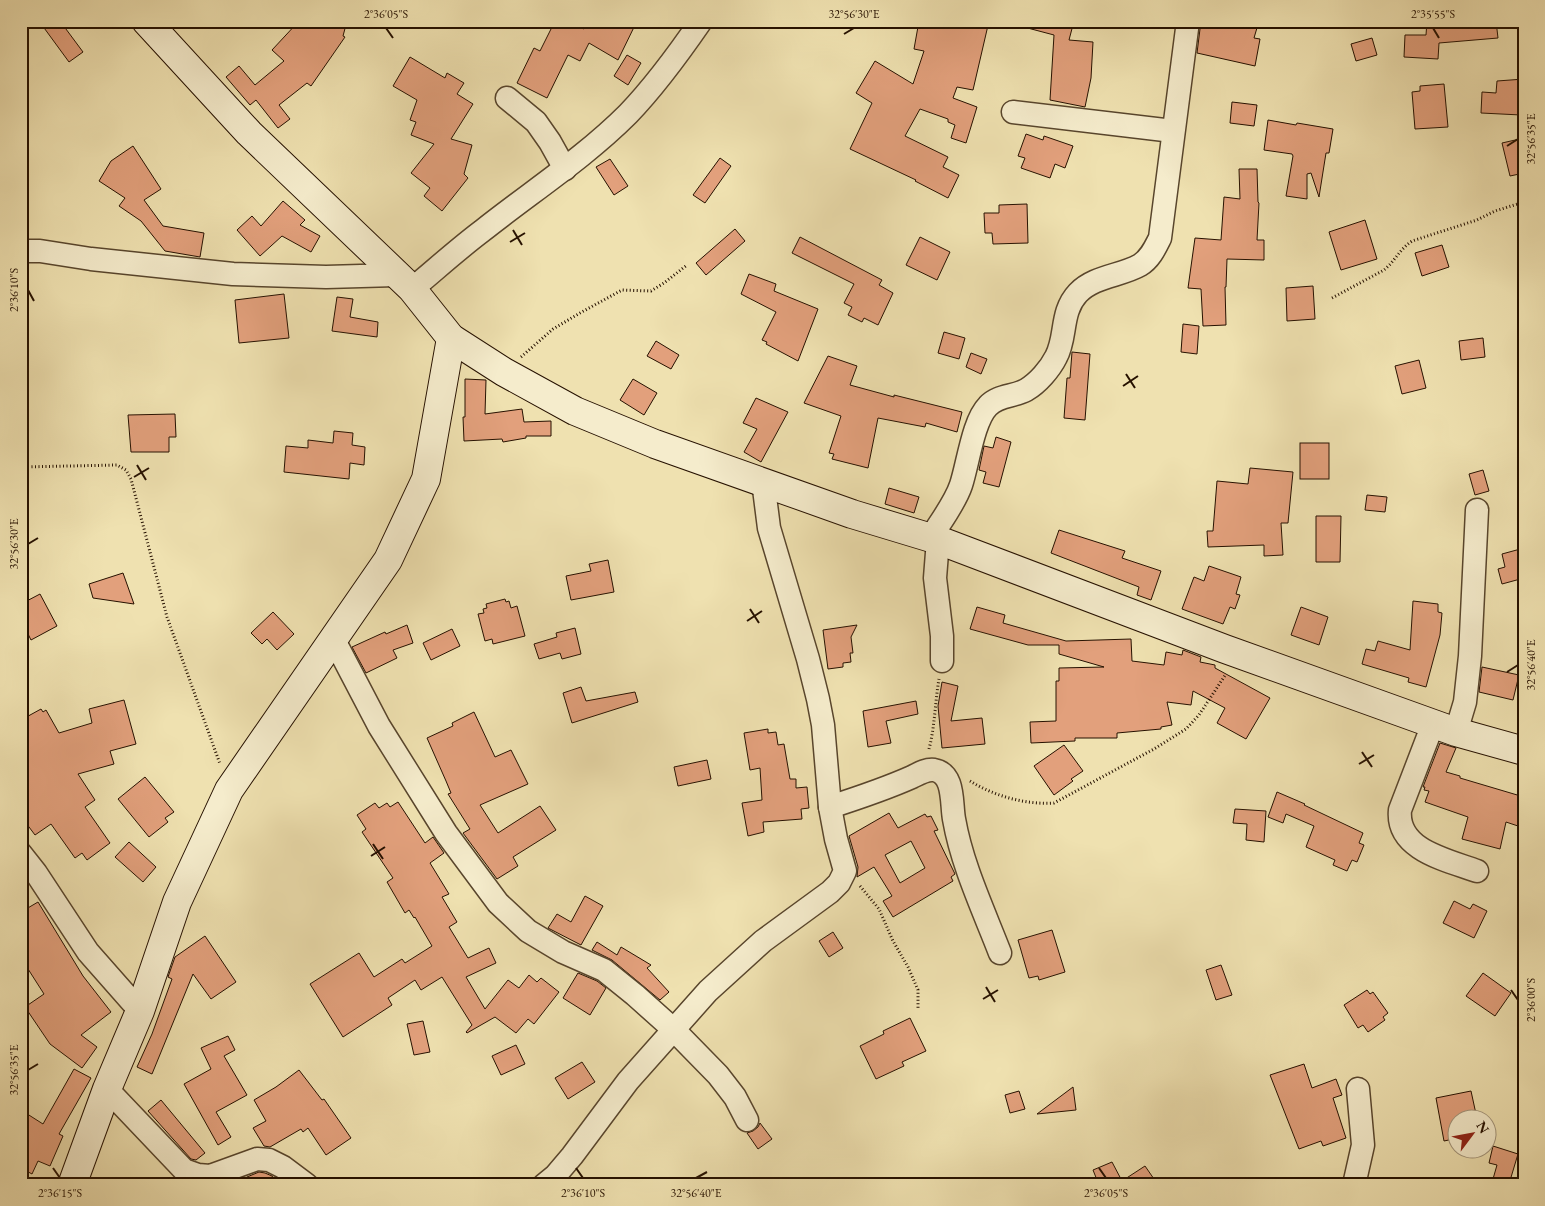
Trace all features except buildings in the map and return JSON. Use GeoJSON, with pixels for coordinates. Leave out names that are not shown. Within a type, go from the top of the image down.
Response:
{"type":"FeatureCollection","features":[{"type":"Feature","properties":{"kind":"street"},"geometry":{"type":"LineString","coordinates":[[146,21],[249,133],[404,282],[451,338],[504,372],[575,411],[654,444],[852,514],[934,538],[1239,654],[1445,728],[1524,751]]}},
{"type":"Feature","properties":{"kind":"street"},"geometry":{"type":"LineString","coordinates":[[21,251],[40,251],[91,259],[233,274],[404,282],[481,231],[565,169],[628,113],[655,82],[701,21]]}},
{"type":"Feature","properties":{"kind":"street"},"geometry":{"type":"LineString","coordinates":[[942,661],[942,636],[935,578],[934,538],[961,486],[977,424],[987,407],[999,398],[1026,390],[1045,374],[1057,355],[1067,311],[1078,293],[1089,284],[1141,265],[1152,253],[1160,238],[1188,21]]}},
{"type":"Feature","properties":{"kind":"street"},"geometry":{"type":"LineString","coordinates":[[507,98],[536,122],[565,169]]}},
{"type":"Feature","properties":{"kind":"street"},"geometry":{"type":"LineString","coordinates":[[1013,112],[1173,131]]}},
{"type":"Feature","properties":{"kind":"street"},"geometry":{"type":"LineString","coordinates":[[72,1185],[107,1089],[140,1011],[177,902],[229,790],[388,560],[426,480],[451,338]]}},
{"type":"Feature","properties":{"kind":"street"},"geometry":{"type":"LineString","coordinates":[[544,1185],[572,1156],[628,1080],[708,991],[763,940],[830,892],[839,883],[845,872],[836,840],[830,807],[823,725],[808,659],[769,528],[763,481]]}},
{"type":"Feature","properties":{"kind":"street"},"geometry":{"type":"LineString","coordinates":[[1477,510],[1470,656],[1465,702],[1445,728],[1400,810],[1399,820],[1405,835],[1427,853],[1477,872]]}},
{"type":"Feature","properties":{"kind":"street"},"geometry":{"type":"LineString","coordinates":[[334,640],[379,726],[446,833],[498,903],[528,931],[563,952],[604,970],[673,1029],[718,1074],[735,1097],[747,1120]]}},
{"type":"Feature","properties":{"kind":"street"},"geometry":{"type":"LineString","coordinates":[[830,807],[932,772],[950,785],[959,842],[973,886],[1000,953]]}},
{"type":"Feature","properties":{"kind":"street"},"geometry":{"type":"LineString","coordinates":[[21,854],[36,872],[88,952],[140,1011]]}},
{"type":"Feature","properties":{"kind":"street"},"geometry":{"type":"LineString","coordinates":[[107,1089],[184,1170],[198,1175],[210,1176],[257,1159],[269,1160],[283,1167],[307,1185]]}},
{"type":"Feature","properties":{"kind":"street"},"geometry":{"type":"LineString","coordinates":[[1354,1185],[1363,1145],[1358,1089]]}},
{"type":"Feature","properties":{"kind":"path"},"geometry":{"type":"LineString","coordinates":[[1332,298],[1384,270],[1392,264],[1396,255],[1412,241],[1477,220],[1524,202]]}},
{"type":"Feature","properties":{"kind":"path"},"geometry":{"type":"LineString","coordinates":[[504,372],[553,329],[580,312],[622,290],[651,291],[664,284],[688,265]]}},
{"type":"Feature","properties":{"kind":"path"},"geometry":{"type":"LineString","coordinates":[[21,467],[118,465],[126,470],[131,478],[167,617],[229,790]]}},
{"type":"Feature","properties":{"kind":"path"},"geometry":{"type":"LineString","coordinates":[[942,661],[936,699],[932,772],[956,774],[979,787],[1015,800],[1038,804],[1054,803],[1154,749],[1186,729],[1199,715],[1239,654]]}},
{"type":"Feature","properties":{"kind":"path"},"geometry":{"type":"LineString","coordinates":[[845,872],[864,888],[879,909],[918,990],[918,1008]]}}]}
